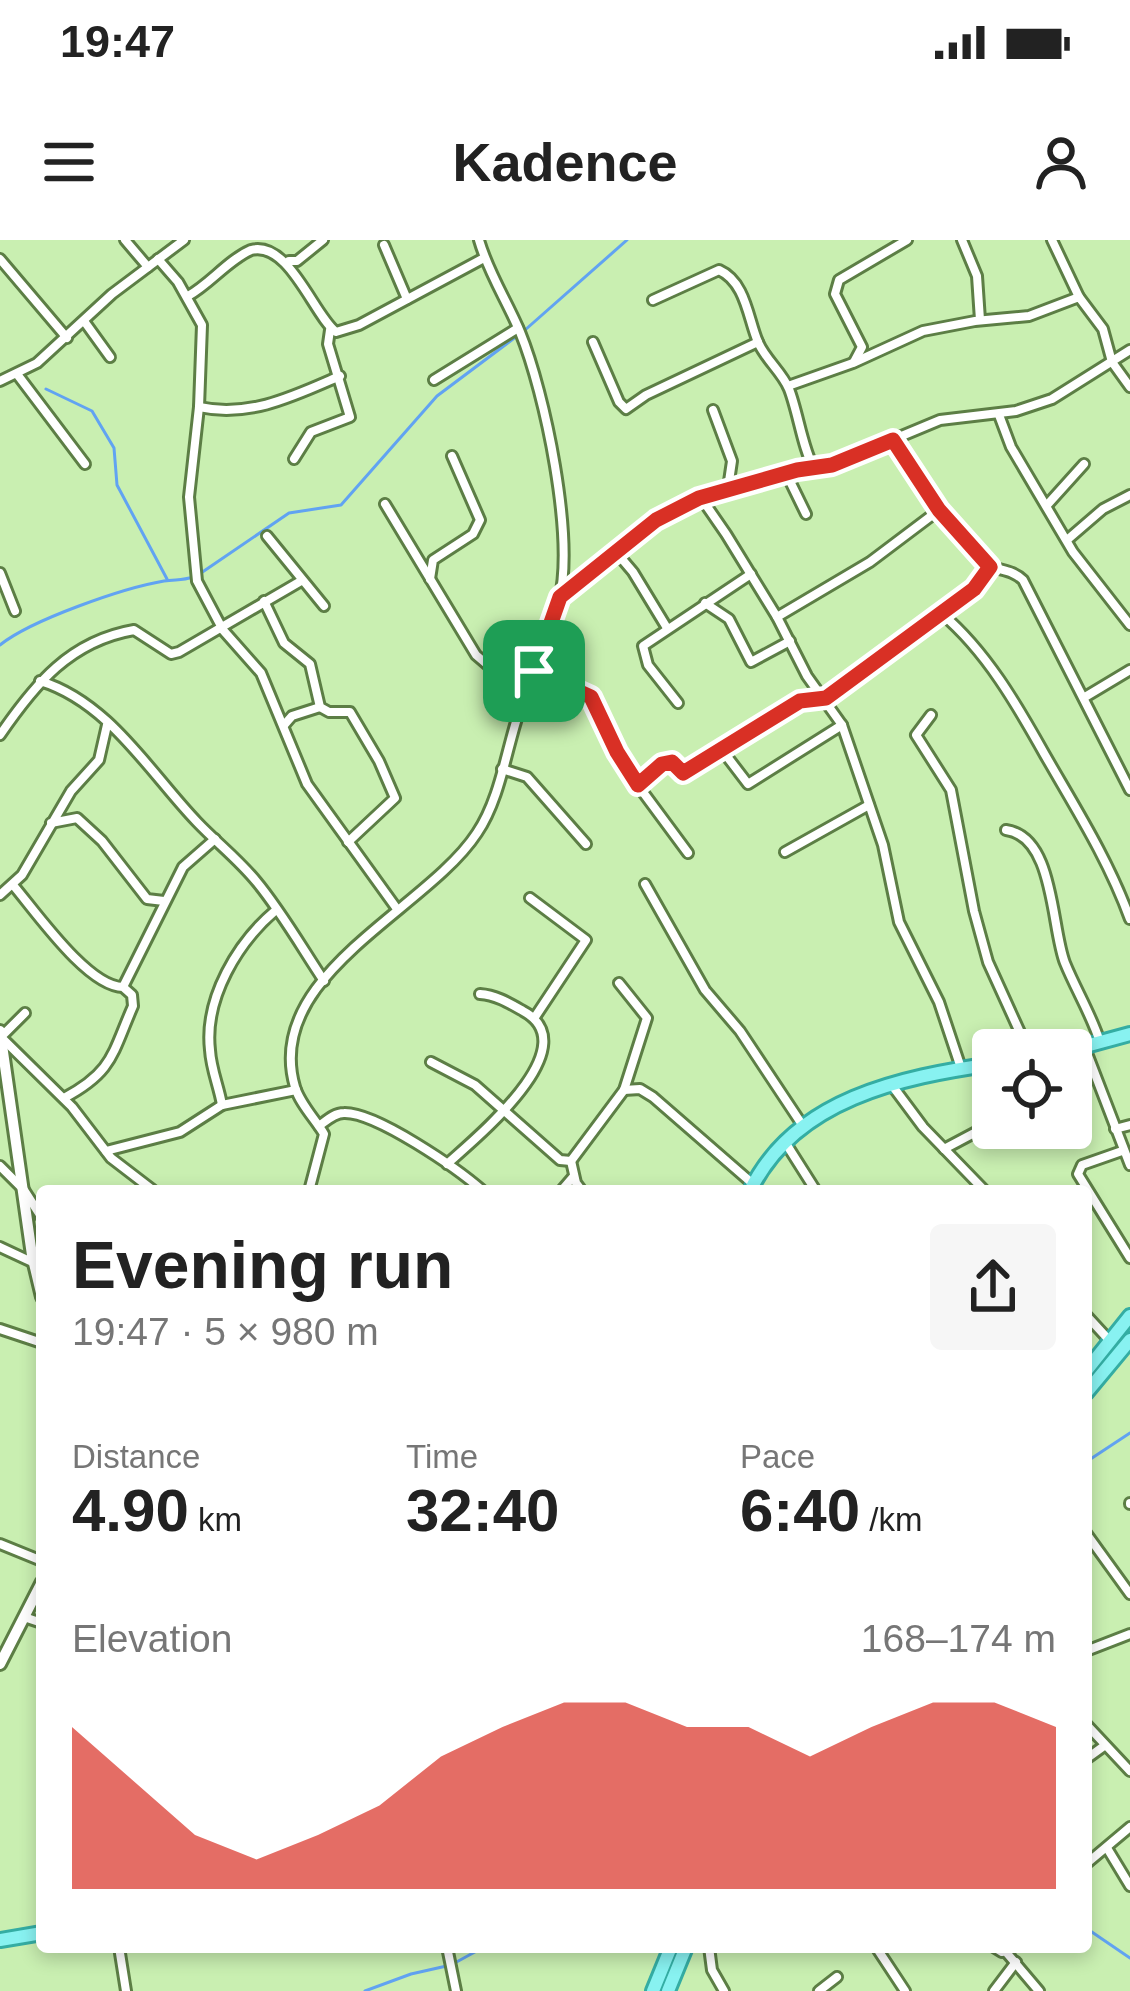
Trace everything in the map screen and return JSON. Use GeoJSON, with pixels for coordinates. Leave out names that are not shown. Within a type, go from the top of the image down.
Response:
{"type":"FeatureCollection","features":[{"type":"Feature","properties":{"kind":"main road"},"geometry":{"type":"LineString","coordinates":[[1092,1045],[1130,1034]]}},
{"type":"Feature","properties":{"kind":"main road"},"geometry":{"type":"LineString","coordinates":[[754,1185],[784,1141],[803,1126],[890,1083],[972,1067]]}},
{"type":"Feature","properties":{"kind":"main road"},"geometry":{"type":"LineString","coordinates":[[1092,1364],[1130,1316]]}},
{"type":"Feature","properties":{"kind":"main road"},"geometry":{"type":"LineString","coordinates":[[1092,1386],[1130,1340]]}},
{"type":"Feature","properties":{"kind":"main road"},"geometry":{"type":"LineString","coordinates":[[0,1940],[36,1935]]}},
{"type":"Feature","properties":{"kind":"main road"},"geometry":{"type":"LineString","coordinates":[[653,1991],[668,1953]]}},
{"type":"Feature","properties":{"kind":"main road"},"geometry":{"type":"LineString","coordinates":[[668,1991],[684,1953]]}},
{"type":"Feature","properties":{"kind":"street"},"geometry":{"type":"LineString","coordinates":[[125,240],[148,267]]}},
{"type":"Feature","properties":{"kind":"street"},"geometry":{"type":"LineString","coordinates":[[0,381],[67,338],[184,240]]}},
{"type":"Feature","properties":{"kind":"street"},"geometry":{"type":"LineString","coordinates":[[294,265],[323,240]]}},
{"type":"Feature","properties":{"kind":"street"},"geometry":{"type":"LineString","coordinates":[[311,1185],[324,1134],[296,1090],[291,1052],[303,1007],[323,981],[446,868],[478,832],[560,597],[561,528],[554,461],[537,379],[479,240]]}},
{"type":"Feature","properties":{"kind":"street"},"geometry":{"type":"LineString","coordinates":[[853,363],[862,347],[836,293],[839,280],[907,240]]}},
{"type":"Feature","properties":{"kind":"street"},"geometry":{"type":"LineString","coordinates":[[962,240],[979,286],[980,320]]}},
{"type":"Feature","properties":{"kind":"street"},"geometry":{"type":"LineString","coordinates":[[1052,240],[1078,298],[1107,338],[1112,362],[1130,387]]}},
{"type":"Feature","properties":{"kind":"street"},"geometry":{"type":"LineString","coordinates":[[384,245],[407,298]]}},
{"type":"Feature","properties":{"kind":"street"},"geometry":{"type":"LineString","coordinates":[[188,296],[250,250],[267,249],[294,265],[332,332],[328,344],[350,417],[311,432],[294,459]]}},
{"type":"Feature","properties":{"kind":"street"},"geometry":{"type":"LineString","coordinates":[[332,332],[358,325],[484,258]]}},
{"type":"Feature","properties":{"kind":"street"},"geometry":{"type":"LineString","coordinates":[[0,259],[67,338]]}},
{"type":"Feature","properties":{"kind":"street"},"geometry":{"type":"LineString","coordinates":[[158,259],[188,296],[202,326],[189,497],[197,581],[223,629],[261,673],[307,784],[397,909]]}},
{"type":"Feature","properties":{"kind":"street"},"geometry":{"type":"LineString","coordinates":[[652,300],[719,271],[729,275],[751,313],[758,342],[788,386],[814,469]]}},
{"type":"Feature","properties":{"kind":"street"},"geometry":{"type":"LineString","coordinates":[[788,386],[923,332],[1029,316],[1078,298]]}},
{"type":"Feature","properties":{"kind":"street"},"geometry":{"type":"LineString","coordinates":[[84,321],[110,357]]}},
{"type":"Feature","properties":{"kind":"street"},"geometry":{"type":"LineString","coordinates":[[434,380],[516,323]]}},
{"type":"Feature","properties":{"kind":"street"},"geometry":{"type":"LineString","coordinates":[[593,342],[626,409],[758,342]]}},
{"type":"Feature","properties":{"kind":"street"},"geometry":{"type":"LineString","coordinates":[[560,597],[656,520],[728,490],[855,458],[940,420],[999,415],[1052,399],[1130,350]]}},
{"type":"Feature","properties":{"kind":"street"},"geometry":{"type":"LineString","coordinates":[[16,374],[85,464]]}},
{"type":"Feature","properties":{"kind":"street"},"geometry":{"type":"LineString","coordinates":[[199,406],[220,412],[261,408],[340,376]]}},
{"type":"Feature","properties":{"kind":"street"},"geometry":{"type":"LineString","coordinates":[[713,410],[734,471],[728,490]]}},
{"type":"Feature","properties":{"kind":"street"},"geometry":{"type":"LineString","coordinates":[[999,415],[1011,447],[1067,540],[1130,623]]}},
{"type":"Feature","properties":{"kind":"street"},"geometry":{"type":"LineString","coordinates":[[893,440],[939,510],[990,567],[1020,576],[1130,790]]}},
{"type":"Feature","properties":{"kind":"street"},"geometry":{"type":"LineString","coordinates":[[430,580],[433,560],[473,534],[480,520],[452,456]]}},
{"type":"Feature","properties":{"kind":"street"},"geometry":{"type":"LineString","coordinates":[[792,472],[807,457]]}},
{"type":"Feature","properties":{"kind":"street"},"geometry":{"type":"LineString","coordinates":[[1048,504],[1084,464]]}},
{"type":"Feature","properties":{"kind":"street"},"geometry":{"type":"LineString","coordinates":[[792,472],[806,514]]}},
{"type":"Feature","properties":{"kind":"street"},"geometry":{"type":"LineString","coordinates":[[1067,540],[1103,509],[1130,495]]}},
{"type":"Feature","properties":{"kind":"street"},"geometry":{"type":"LineString","coordinates":[[703,500],[842,725],[903,934],[939,1002],[962,1068]]}},
{"type":"Feature","properties":{"kind":"street"},"geometry":{"type":"LineString","coordinates":[[385,504],[476,655],[524,696]]}},
{"type":"Feature","properties":{"kind":"street"},"geometry":{"type":"LineString","coordinates":[[777,616],[870,562],[939,510]]}},
{"type":"Feature","properties":{"kind":"street"},"geometry":{"type":"LineString","coordinates":[[267,536],[324,606]]}},
{"type":"Feature","properties":{"kind":"street"},"geometry":{"type":"LineString","coordinates":[[616,552],[667,628]]}},
{"type":"Feature","properties":{"kind":"street"},"geometry":{"type":"LineString","coordinates":[[638,785],[667,761],[683,773],[800,701],[824,698],[967,596],[990,567]]}},
{"type":"Feature","properties":{"kind":"street"},"geometry":{"type":"LineString","coordinates":[[0,573],[15,610]]}},
{"type":"Feature","properties":{"kind":"street"},"geometry":{"type":"LineString","coordinates":[[678,704],[641,652],[643,646],[751,574]]}},
{"type":"Feature","properties":{"kind":"street"},"geometry":{"type":"LineString","coordinates":[[0,735],[40,681],[76,650],[137,630],[171,654],[223,629],[301,581]]}},
{"type":"Feature","properties":{"kind":"street"},"geometry":{"type":"LineString","coordinates":[[264,602],[284,643],[310,664],[320,707]]}},
{"type":"Feature","properties":{"kind":"street"},"geometry":{"type":"LineString","coordinates":[[705,604],[729,619],[751,662],[790,641]]}},
{"type":"Feature","properties":{"kind":"street"},"geometry":{"type":"LineString","coordinates":[[942,614],[967,633],[1030,728],[1099,843],[1130,919]]}},
{"type":"Feature","properties":{"kind":"street"},"geometry":{"type":"LineString","coordinates":[[1085,697],[1130,670]]}},
{"type":"Feature","properties":{"kind":"street"},"geometry":{"type":"LineString","coordinates":[[534,671],[591,697],[617,752],[688,853]]}},
{"type":"Feature","properties":{"kind":"street"},"geometry":{"type":"LineString","coordinates":[[40,681],[71,696],[107,723],[216,838],[259,884],[323,981]]}},
{"type":"Feature","properties":{"kind":"street"},"geometry":{"type":"LineString","coordinates":[[285,724],[292,716],[320,707],[329,712],[343,709],[350,712],[379,761],[395,798],[348,842]]}},
{"type":"Feature","properties":{"kind":"street"},"geometry":{"type":"LineString","coordinates":[[931,715],[916,735],[951,790],[988,962],[1018,1029]]}},
{"type":"Feature","properties":{"kind":"street"},"geometry":{"type":"LineString","coordinates":[[0,895],[13,885],[39,848],[71,791],[100,760],[107,723]]}},
{"type":"Feature","properties":{"kind":"street"},"geometry":{"type":"LineString","coordinates":[[722,749],[748,784],[842,725]]}},
{"type":"Feature","properties":{"kind":"street"},"geometry":{"type":"LineString","coordinates":[[502,769],[527,777],[586,844]]}},
{"type":"Feature","properties":{"kind":"street"},"geometry":{"type":"LineString","coordinates":[[785,852],[869,805]]}},
{"type":"Feature","properties":{"kind":"street"},"geometry":{"type":"LineString","coordinates":[[50,824],[77,818],[147,899],[153,903],[165,900]]}},
{"type":"Feature","properties":{"kind":"street"},"geometry":{"type":"LineString","coordinates":[[1006,830],[1022,836],[1047,873],[1064,959],[1101,1043]]}},
{"type":"Feature","properties":{"kind":"street"},"geometry":{"type":"LineString","coordinates":[[123,987],[191,857],[216,838]]}},
{"type":"Feature","properties":{"kind":"street"},"geometry":{"type":"LineString","coordinates":[[645,884],[705,990],[740,1031],[803,1126]]}},
{"type":"Feature","properties":{"kind":"street"},"geometry":{"type":"LineString","coordinates":[[13,885],[93,976],[132,995],[133,1006],[105,1070],[93,1083],[64,1098]]}},
{"type":"Feature","properties":{"kind":"street"},"geometry":{"type":"LineString","coordinates":[[530,898],[586,940],[535,1017]]}},
{"type":"Feature","properties":{"kind":"street"},"geometry":{"type":"LineString","coordinates":[[222,1106],[209,1044],[211,1012],[245,942],[276,910]]}},
{"type":"Feature","properties":{"kind":"street"},"geometry":{"type":"LineString","coordinates":[[579,1185],[572,1161],[624,1090],[647,1018],[619,983]]}},
{"type":"Feature","properties":{"kind":"street"},"geometry":{"type":"LineString","coordinates":[[448,1164],[505,1111],[526,1083],[544,1036],[535,1017],[492,995],[480,994]]}},
{"type":"Feature","properties":{"kind":"street"},"geometry":{"type":"LineString","coordinates":[[0,1034],[25,1013]]}},
{"type":"Feature","properties":{"kind":"street"},"geometry":{"type":"LineString","coordinates":[[0,1034],[64,1098],[124,1171],[145,1185]]}},
{"type":"Feature","properties":{"kind":"street"},"geometry":{"type":"LineString","coordinates":[[0,1034],[36,1274]]}},
{"type":"Feature","properties":{"kind":"street"},"geometry":{"type":"LineString","coordinates":[[431,1062],[475,1084],[560,1160],[572,1161]]}},
{"type":"Feature","properties":{"kind":"street"},"geometry":{"type":"LineString","coordinates":[[1092,1080],[1130,1165]]}},
{"type":"Feature","properties":{"kind":"street"},"geometry":{"type":"LineString","coordinates":[[890,1083],[980,1185]]}},
{"type":"Feature","properties":{"kind":"street"},"geometry":{"type":"LineString","coordinates":[[624,1090],[632,1087],[653,1096],[749,1185]]}},
{"type":"Feature","properties":{"kind":"street"},"geometry":{"type":"LineString","coordinates":[[106,1151],[180,1132],[222,1106],[296,1090]]}},
{"type":"Feature","properties":{"kind":"street"},"geometry":{"type":"LineString","coordinates":[[319,1126],[337,1114],[352,1114],[405,1136],[475,1185]]}},
{"type":"Feature","properties":{"kind":"street"},"geometry":{"type":"LineString","coordinates":[[1114,1130],[1130,1125]]}},
{"type":"Feature","properties":{"kind":"street"},"geometry":{"type":"LineString","coordinates":[[944,1149],[972,1134]]}},
{"type":"Feature","properties":{"kind":"street"},"geometry":{"type":"LineString","coordinates":[[784,1141],[813,1185]]}},
{"type":"Feature","properties":{"kind":"street"},"geometry":{"type":"LineString","coordinates":[[1085,1185],[1078,1174],[1082,1165],[1122,1151]]}},
{"type":"Feature","properties":{"kind":"street"},"geometry":{"type":"LineString","coordinates":[[0,1166],[4,1180],[24,1190],[36,1209]]}},
{"type":"Feature","properties":{"kind":"street"},"geometry":{"type":"LineString","coordinates":[[566,1185],[574,1176]]}},
{"type":"Feature","properties":{"kind":"street"},"geometry":{"type":"LineString","coordinates":[[1092,1197],[1130,1258]]}},
{"type":"Feature","properties":{"kind":"street"},"geometry":{"type":"LineString","coordinates":[[0,1247],[33,1262]]}},
{"type":"Feature","properties":{"kind":"street"},"geometry":{"type":"LineString","coordinates":[[1092,1322],[1110,1342]]}},
{"type":"Feature","properties":{"kind":"street"},"geometry":{"type":"LineString","coordinates":[[0,1329],[36,1340]]}},
{"type":"Feature","properties":{"kind":"street"},"geometry":{"type":"LineString","coordinates":[[1092,1542],[1130,1594]]}},
{"type":"Feature","properties":{"kind":"street"},"geometry":{"type":"LineString","coordinates":[[0,1544],[36,1559]]}},
{"type":"Feature","properties":{"kind":"street"},"geometry":{"type":"LineString","coordinates":[[0,1664],[36,1593]]}},
{"type":"Feature","properties":{"kind":"street"},"geometry":{"type":"LineString","coordinates":[[24,1616],[36,1621]]}},
{"type":"Feature","properties":{"kind":"street"},"geometry":{"type":"LineString","coordinates":[[1092,1649],[1130,1634]]}},
{"type":"Feature","properties":{"kind":"street"},"geometry":{"type":"LineString","coordinates":[[1092,1731],[1130,1772]]}},
{"type":"Feature","properties":{"kind":"street"},"geometry":{"type":"LineString","coordinates":[[1092,1755],[1104,1746]]}},
{"type":"Feature","properties":{"kind":"street"},"geometry":{"type":"LineString","coordinates":[[1092,1859],[1130,1827]]}},
{"type":"Feature","properties":{"kind":"street"},"geometry":{"type":"LineString","coordinates":[[1107,1848],[1130,1886]]}},
{"type":"Feature","properties":{"kind":"street"},"geometry":{"type":"LineString","coordinates":[[120,1953],[126,1991]]}},
{"type":"Feature","properties":{"kind":"street"},"geometry":{"type":"LineString","coordinates":[[448,1953],[456,1991]]}},
{"type":"Feature","properties":{"kind":"street"},"geometry":{"type":"LineString","coordinates":[[710,1953],[712,1970],[724,1991]]}},
{"type":"Feature","properties":{"kind":"street"},"geometry":{"type":"LineString","coordinates":[[883,1953],[905,1991]]}},
{"type":"Feature","properties":{"kind":"street"},"geometry":{"type":"LineString","coordinates":[[1010,1953],[1039,1991]]}},
{"type":"Feature","properties":{"kind":"street"},"geometry":{"type":"LineString","coordinates":[[994,1991],[1016,1962]]}},
{"type":"Feature","properties":{"kind":"street"},"geometry":{"type":"LineString","coordinates":[[819,1991],[837,1977]]}},
{"type":"Feature","properties":{"kind":"waterway"},"geometry":{"type":"LineString","coordinates":[[525,330],[627,240]]}},
{"type":"Feature","properties":{"kind":"waterway"},"geometry":{"type":"LineString","coordinates":[[201,573],[289,513],[341,505],[437,396],[517,336]]}},
{"type":"Feature","properties":{"kind":"waterway"},"geometry":{"type":"LineString","coordinates":[[46,389],[92,411],[114,448],[117,485],[167,579]]}},
{"type":"Feature","properties":{"kind":"waterway"},"geometry":{"type":"LineString","coordinates":[[0,645],[33,625],[102,598],[193,577]]}},
{"type":"Feature","properties":{"kind":"waterway"},"geometry":{"type":"LineString","coordinates":[[1092,1458],[1130,1433]]}},
{"type":"Feature","properties":{"kind":"waterway"},"geometry":{"type":"LineString","coordinates":[[1092,1932],[1130,1958]]}},
{"type":"Feature","properties":{"kind":"waterway"},"geometry":{"type":"LineString","coordinates":[[365,1991],[451,1965],[473,1953]]}},
{"type":"Feature","properties":{"kind":"route"},"geometry":{"type":"LineString","coordinates":[[893,440],[939,510],[990,567],[967,596],[826,698],[800,701],[683,773],[669,760],[638,785],[591,697],[534,671],[560,597],[656,520],[699,498],[832,465],[893,440]]}}]}
